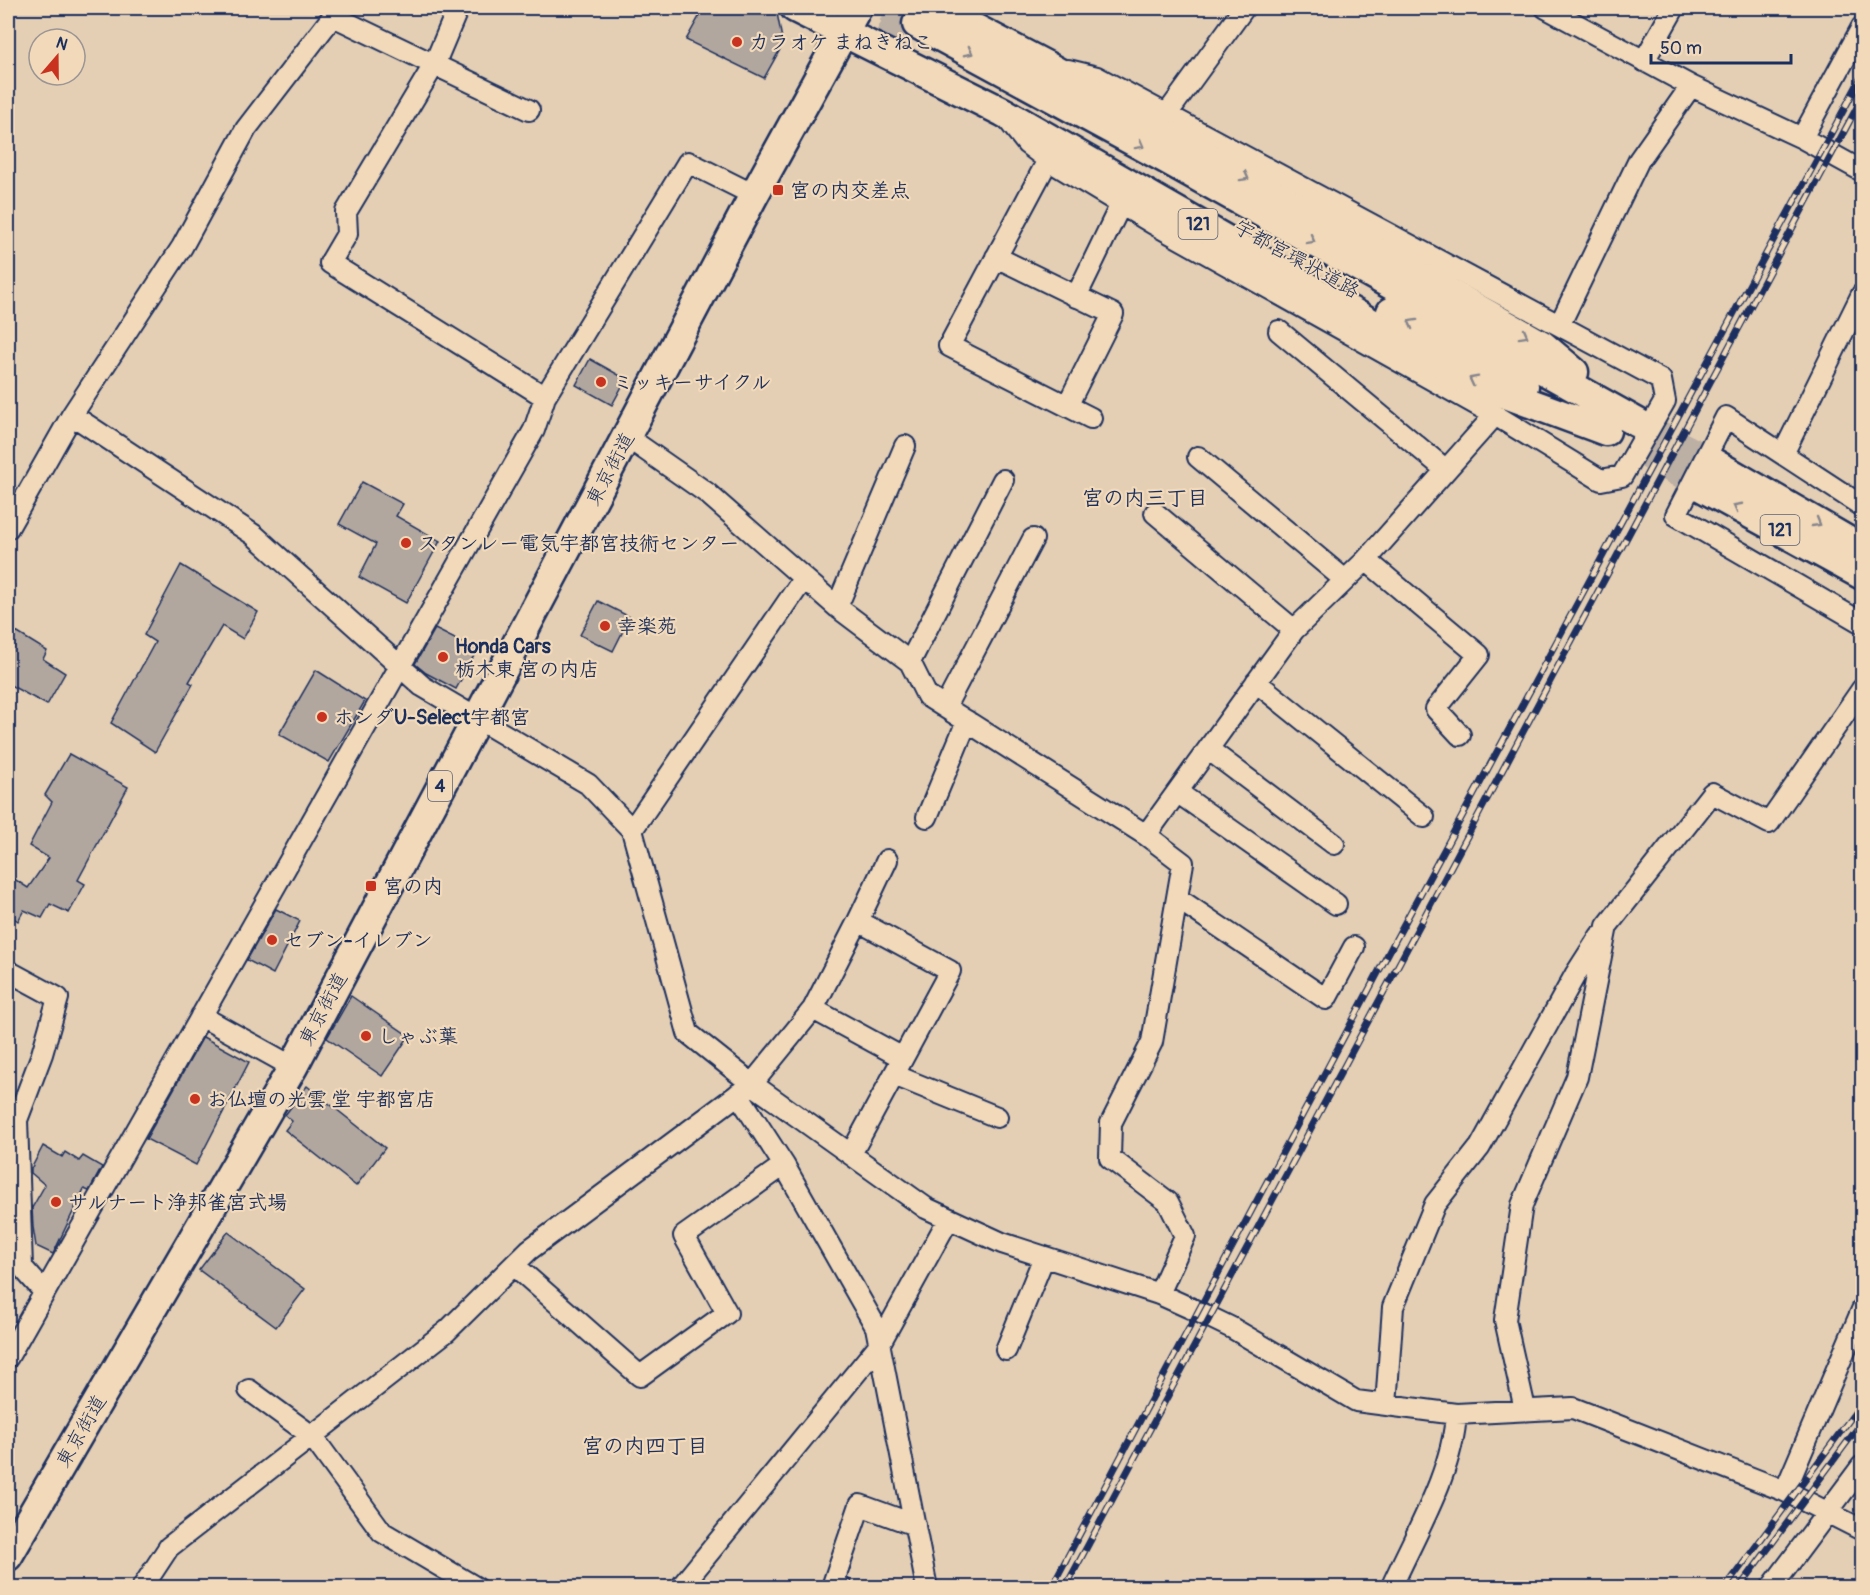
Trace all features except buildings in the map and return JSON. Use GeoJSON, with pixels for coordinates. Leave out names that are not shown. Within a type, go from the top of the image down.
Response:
{"type":"FeatureCollection","features":[{"type":"Feature","properties":{"kind":"highway","name":"121"},"geometry":{"type":"LineString","coordinates":[[795,8],[850,20],[1002,112],[1476,383],[1623,428]]}},
{"type":"Feature","properties":{"kind":"highway","name":"東京街道"},"geometry":{"type":"LineString","coordinates":[[8,1556],[293,1067],[754,195],[850,20]]}},
{"type":"Feature","properties":{"kind":"highway","name":"121"},"geometry":{"type":"LineString","coordinates":[[918,24],[1047,66],[1542,345],[1623,428]]}},
{"type":"Feature","properties":{"kind":"highway","name":"宇都宮環状道路"},"geometry":{"type":"LineString","coordinates":[[918,24],[1166,159],[1623,428]]}},
{"type":"Feature","properties":{"kind":"highway","name":"121"},"geometry":{"type":"LineString","coordinates":[[1863,549],[1705,474],[1863,575]]}},
{"type":"Feature","properties":{"kind":"street"},"geometry":{"type":"LineString","coordinates":[[458,8],[434,65],[346,212],[347,234],[330,263],[545,397]]}},
{"type":"Feature","properties":{"kind":"street"},"geometry":{"type":"LineString","coordinates":[[1167,114],[1244,8]]}},
{"type":"Feature","properties":{"kind":"street"},"geometry":{"type":"LineString","coordinates":[[1546,8],[1691,86],[1802,138],[1863,171]]}},
{"type":"Feature","properties":{"kind":"street"},"geometry":{"type":"LineString","coordinates":[[1644,61],[1674,8]]}},
{"type":"Feature","properties":{"kind":"street"},"geometry":{"type":"LineString","coordinates":[[8,528],[72,415],[182,247],[246,129],[333,16],[529,110]]}},
{"type":"Feature","properties":{"kind":"street"},"geometry":{"type":"LineString","coordinates":[[1802,138],[1863,27]]}},
{"type":"Feature","properties":{"kind":"street"},"geometry":{"type":"LineString","coordinates":[[1002,112],[1027,144],[1048,160],[1121,204],[1495,415],[1601,480],[1622,476],[1665,401],[1661,380],[1097,77],[1047,66]]}},
{"type":"Feature","properties":{"kind":"street"},"geometry":{"type":"LineString","coordinates":[[1560,324],[1640,160],[1691,86]]}},
{"type":"Feature","properties":{"kind":"street"},"geometry":{"type":"LineString","coordinates":[[1048,160],[949,346],[1091,418]]}},
{"type":"Feature","properties":{"kind":"street"},"geometry":{"type":"LineString","coordinates":[[8,1357],[534,430],[545,397],[688,162],[754,195]]}},
{"type":"Feature","properties":{"kind":"street"},"geometry":{"type":"LineString","coordinates":[[1076,297],[1121,204]]}},
{"type":"Feature","properties":{"kind":"street"},"geometry":{"type":"LineString","coordinates":[[996,258],[1113,314],[1067,406]]}},
{"type":"Feature","properties":{"kind":"street"},"geometry":{"type":"LineString","coordinates":[[1783,454],[1863,294]]}},
{"type":"Feature","properties":{"kind":"street"},"geometry":{"type":"LineString","coordinates":[[1279,331],[1446,470]]}},
{"type":"Feature","properties":{"kind":"street"},"geometry":{"type":"LineString","coordinates":[[72,415],[254,534],[422,686],[475,720],[588,784],[632,830],[688,1033],[745,1089],[851,1154],[926,1208],[1002,1243],[1159,1294],[1232,1328],[1356,1401],[1456,1414],[1573,1408],[1785,1491],[1863,1530]]}},
{"type":"Feature","properties":{"kind":"street"},"geometry":{"type":"LineString","coordinates":[[1146,835],[1294,630],[1366,560],[1495,415]]}},
{"type":"Feature","properties":{"kind":"street"},"geometry":{"type":"LineString","coordinates":[[1863,506],[1726,417],[1676,515],[1863,623]]}},
{"type":"Feature","properties":{"kind":"street"},"geometry":{"type":"LineString","coordinates":[[627,437],[708,493],[837,607],[910,662],[927,696],[1146,835],[1183,863],[1152,1042],[1111,1123],[1110,1158],[1168,1202],[1185,1236],[1159,1294]]}},
{"type":"Feature","properties":{"kind":"street"},"geometry":{"type":"LineString","coordinates":[[837,607],[905,446]]}},
{"type":"Feature","properties":{"kind":"street"},"geometry":{"type":"LineString","coordinates":[[1198,457],[1345,580]]}},
{"type":"Feature","properties":{"kind":"street"},"geometry":{"type":"LineString","coordinates":[[910,662],[1003,480]]}},
{"type":"Feature","properties":{"kind":"street"},"geometry":{"type":"LineString","coordinates":[[1155,513],[1294,630]]}},
{"type":"Feature","properties":{"kind":"street"},"geometry":{"type":"LineString","coordinates":[[945,707],[1033,539]]}},
{"type":"Feature","properties":{"kind":"street"},"geometry":{"type":"LineString","coordinates":[[1366,560],[1479,655],[1436,709],[1460,735]]}},
{"type":"Feature","properties":{"kind":"street"},"geometry":{"type":"LineString","coordinates":[[632,830],[804,578]]}},
{"type":"Feature","properties":{"kind":"street"},"geometry":{"type":"LineString","coordinates":[[1256,682],[1424,817]]}},
{"type":"Feature","properties":{"kind":"street"},"geometry":{"type":"LineString","coordinates":[[1386,1405],[1393,1307],[1435,1204],[1480,1147],[1575,975],[1606,926],[1712,794],[1769,823],[1863,689]]}},
{"type":"Feature","properties":{"kind":"street"},"geometry":{"type":"LineString","coordinates":[[927,817],[967,721]]}},
{"type":"Feature","properties":{"kind":"street"},"geometry":{"type":"LineString","coordinates":[[1208,749],[1334,844]]}},
{"type":"Feature","properties":{"kind":"street"},"geometry":{"type":"LineString","coordinates":[[1177,792],[1336,904]]}},
{"type":"Feature","properties":{"kind":"street"},"geometry":{"type":"LineString","coordinates":[[142,1587],[169,1547],[447,1331],[529,1250],[745,1089],[813,1009],[887,860]]}},
{"type":"Feature","properties":{"kind":"street"},"geometry":{"type":"LineString","coordinates":[[1177,898],[1326,999],[1354,946]]}},
{"type":"Feature","properties":{"kind":"street"},"geometry":{"type":"LineString","coordinates":[[851,1154],[950,971],[858,921]]}},
{"type":"Feature","properties":{"kind":"street"},"geometry":{"type":"LineString","coordinates":[[1525,1409],[1505,1320],[1522,1205],[1577,1077],[1606,926]]}},
{"type":"Feature","properties":{"kind":"street"},"geometry":{"type":"LineString","coordinates":[[9,975],[58,998],[42,1054],[17,1120],[15,1263],[44,1292]]}},
{"type":"Feature","properties":{"kind":"street"},"geometry":{"type":"LineString","coordinates":[[813,1009],[898,1066],[997,1117]]}},
{"type":"Feature","properties":{"kind":"street"},"geometry":{"type":"LineString","coordinates":[[201,1016],[293,1067]]}},
{"type":"Feature","properties":{"kind":"street"},"geometry":{"type":"LineString","coordinates":[[745,1089],[784,1165],[876,1327],[927,1587]]}},
{"type":"Feature","properties":{"kind":"street"},"geometry":{"type":"LineString","coordinates":[[514,1265],[640,1376],[727,1313],[684,1236],[784,1165]]}},
{"type":"Feature","properties":{"kind":"street"},"geometry":{"type":"LineString","coordinates":[[680,1587],[879,1345],[948,1220]]}},
{"type":"Feature","properties":{"kind":"street"},"geometry":{"type":"LineString","coordinates":[[1006,1350],[1044,1257]]}},
{"type":"Feature","properties":{"kind":"street"},"geometry":{"type":"LineString","coordinates":[[1785,1491],[1863,1310]]}},
{"type":"Feature","properties":{"kind":"street"},"geometry":{"type":"LineString","coordinates":[[249,1390],[312,1436],[382,1532],[477,1587]]}},
{"type":"Feature","properties":{"kind":"street"},"geometry":{"type":"LineString","coordinates":[[1391,1587],[1443,1470],[1454,1438],[1456,1414]]}},
{"type":"Feature","properties":{"kind":"street"},"geometry":{"type":"LineString","coordinates":[[1771,1587],[1863,1466]]}},
{"type":"Feature","properties":{"kind":"street"},"geometry":{"type":"LineString","coordinates":[[842,1587],[833,1584],[860,1505],[915,1525]]}},
{"type":"Feature","properties":{"kind":"tunnel"},"geometry":{"type":"LineString","coordinates":[[841,8],[902,39]]}},
{"type":"Feature","properties":{"kind":"tunnel"},"geometry":{"type":"LineString","coordinates":[[886,8],[917,24]]}},
{"type":"Feature","properties":{"kind":"tunnel"},"geometry":{"type":"LineString","coordinates":[[1638,423],[1712,462]]}},
{"type":"Feature","properties":{"kind":"tunnel"},"geometry":{"type":"LineString","coordinates":[[1628,443],[1698,485]]}},
{"type":"Feature","properties":{"kind":"railway"},"geometry":{"type":"LineString","coordinates":[[1051,1588],[1397,937],[1862,76]]}},
{"type":"Feature","properties":{"kind":"railway"},"geometry":{"type":"LineString","coordinates":[[1065,1588],[1862,98]]}},
{"type":"Feature","properties":{"kind":"railway"},"geometry":{"type":"LineString","coordinates":[[1725,1588],[1862,1403]]}},
{"type":"Feature","properties":{"kind":"railway"},"geometry":{"type":"LineString","coordinates":[[1739,1588],[1862,1422]]}},
{"type":"Feature","properties":{"kind":"place","name":"カラオケ まねきねこ"},"geometry":{"type":"Point","coordinates":[737,42]}},
{"type":"Feature","properties":{"kind":"place","name":"宮の内交差点"},"geometry":{"type":"Point","coordinates":[778,190]}},
{"type":"Feature","properties":{"kind":"place","name":"ミッキーサイクル"},"geometry":{"type":"Point","coordinates":[601,382]}},
{"type":"Feature","properties":{"kind":"place","name":"スタンレー電気宇都宮技術センター"},"geometry":{"type":"Point","coordinates":[406,543]}},
{"type":"Feature","properties":{"kind":"place","name":"幸楽苑"},"geometry":{"type":"Point","coordinates":[605,626]}},
{"type":"Feature","properties":{"kind":"place","name":"Honda Cars 栃木東 宮の内店"},"geometry":{"type":"Point","coordinates":[443,657]}},
{"type":"Feature","properties":{"kind":"place","name":"ホンダU-Select宇都宮"},"geometry":{"type":"Point","coordinates":[322,717]}},
{"type":"Feature","properties":{"kind":"place","name":"宮の内"},"geometry":{"type":"Point","coordinates":[371,886]}},
{"type":"Feature","properties":{"kind":"place","name":"セブン-イレブン"},"geometry":{"type":"Point","coordinates":[272,940]}},
{"type":"Feature","properties":{"kind":"place","name":"しゃぶ葉"},"geometry":{"type":"Point","coordinates":[366,1036]}},
{"type":"Feature","properties":{"kind":"place","name":"お仏壇の光雲 堂 宇都宮店"},"geometry":{"type":"Point","coordinates":[195,1099]}},
{"type":"Feature","properties":{"kind":"place","name":"サルナート浄邦雀宮式場"},"geometry":{"type":"Point","coordinates":[56,1202]}},
{"type":"Feature","properties":{"kind":"district","name":"宮の内三丁目"},"geometry":{"type":"Point","coordinates":[1145,498]}},
{"type":"Feature","properties":{"kind":"district","name":"宮の内四丁目"},"geometry":{"type":"Point","coordinates":[645,1446]}}]}
